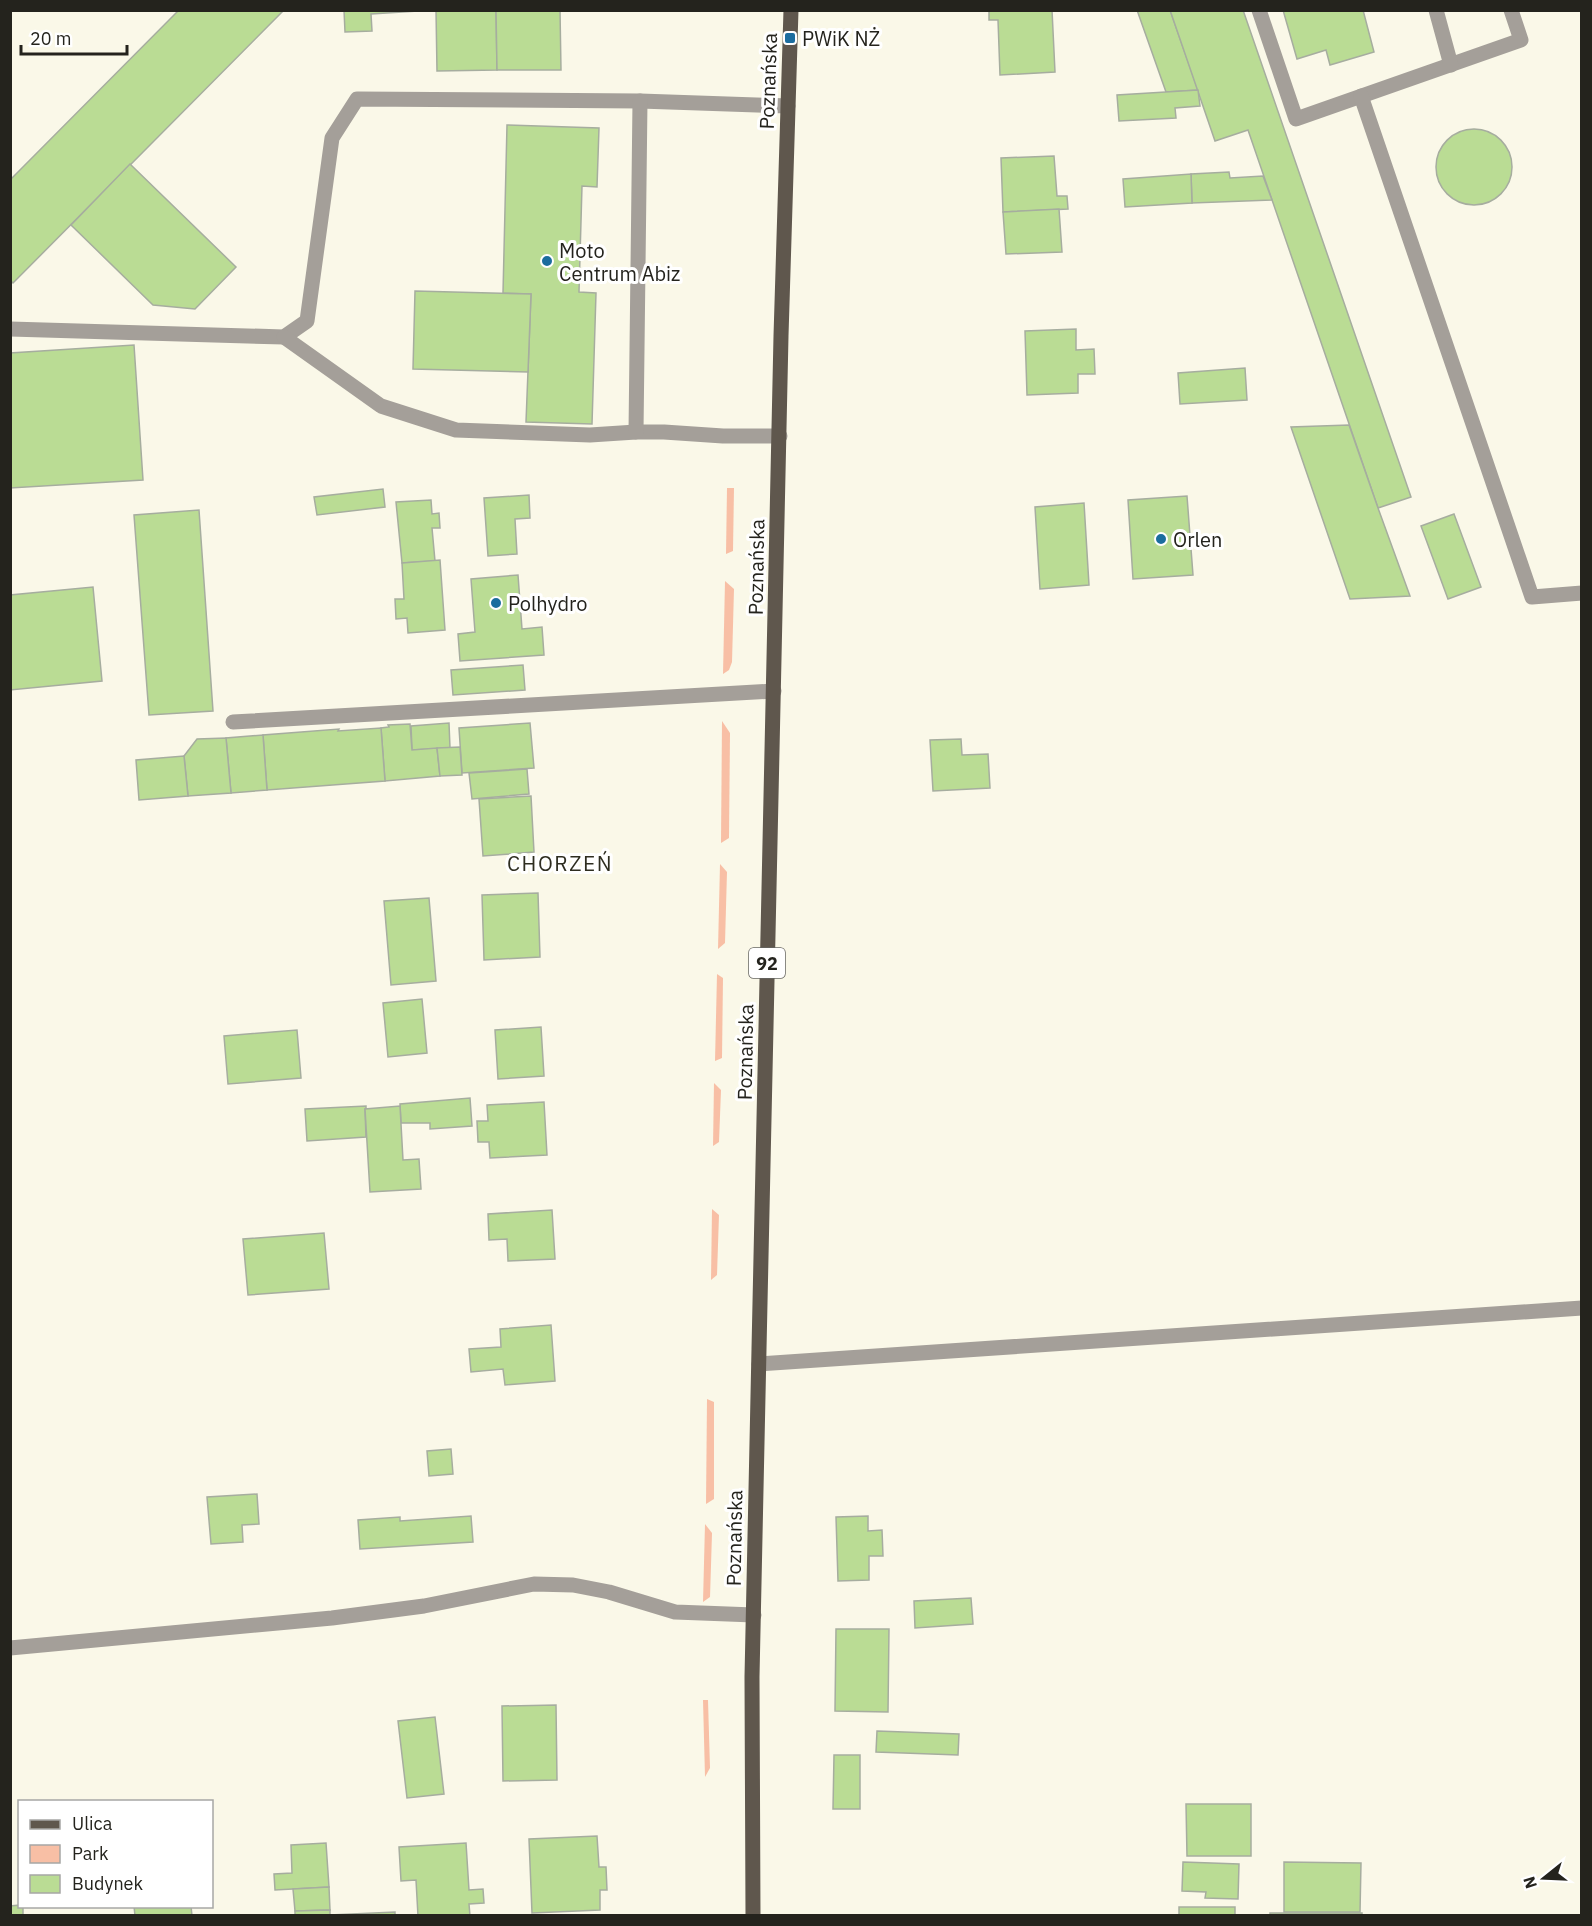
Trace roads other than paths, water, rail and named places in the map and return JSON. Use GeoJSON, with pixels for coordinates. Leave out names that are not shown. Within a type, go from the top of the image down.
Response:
{"type":"FeatureCollection","features":[{"type":"Feature","properties":{"kind":"main road","name":"Poznańska"},"geometry":{"type":"LineString","coordinates":[[753,1916],[754,1615],[759,1364],[781,336],[791,10]]}},
{"type":"Feature","properties":{"kind":"street"},"geometry":{"type":"LineString","coordinates":[[1259,10],[1296,119],[1521,40],[1511,10]]}},
{"type":"Feature","properties":{"kind":"street"},"geometry":{"type":"LineString","coordinates":[[1436,10],[1451,65]]}},
{"type":"Feature","properties":{"kind":"street"},"geometry":{"type":"LineString","coordinates":[[1361,96],[1532,597],[1581,593]]}},
{"type":"Feature","properties":{"kind":"street"},"geometry":{"type":"LineString","coordinates":[[284,337],[307,321],[332,138],[357,99],[640,101],[788,106]]}},
{"type":"Feature","properties":{"kind":"street"},"geometry":{"type":"LineString","coordinates":[[636,432],[640,101]]}},
{"type":"Feature","properties":{"kind":"street"},"geometry":{"type":"LineString","coordinates":[[10,329],[284,337],[381,405],[456,430],[590,435],[664,432],[723,436],[780,436]]}},
{"type":"Feature","properties":{"kind":"street"},"geometry":{"type":"LineString","coordinates":[[233,722],[774,691]]}},
{"type":"Feature","properties":{"kind":"street"},"geometry":{"type":"LineString","coordinates":[[759,1364],[1581,1308]]}},
{"type":"Feature","properties":{"kind":"street"},"geometry":{"type":"LineString","coordinates":[[10,1648],[333,1618],[424,1606],[534,1584],[573,1585],[609,1592],[675,1611],[754,1615]]}},
{"type":"Feature","properties":{"kind":"place","name":"PWiK NŻ"},"geometry":{"type":"Point","coordinates":[790,38]}},
{"type":"Feature","properties":{"kind":"place","name":"Moto Centrum Abiz"},"geometry":{"type":"Point","coordinates":[547,261]}},
{"type":"Feature","properties":{"kind":"place","name":"Orlen"},"geometry":{"type":"Point","coordinates":[1161,539]}},
{"type":"Feature","properties":{"kind":"place","name":"Polhydro"},"geometry":{"type":"Point","coordinates":[496,603]}},
{"type":"Feature","properties":{"kind":"district","name":"CHORZEŃ"},"geometry":{"type":"Point","coordinates":[560,863]}}]}
